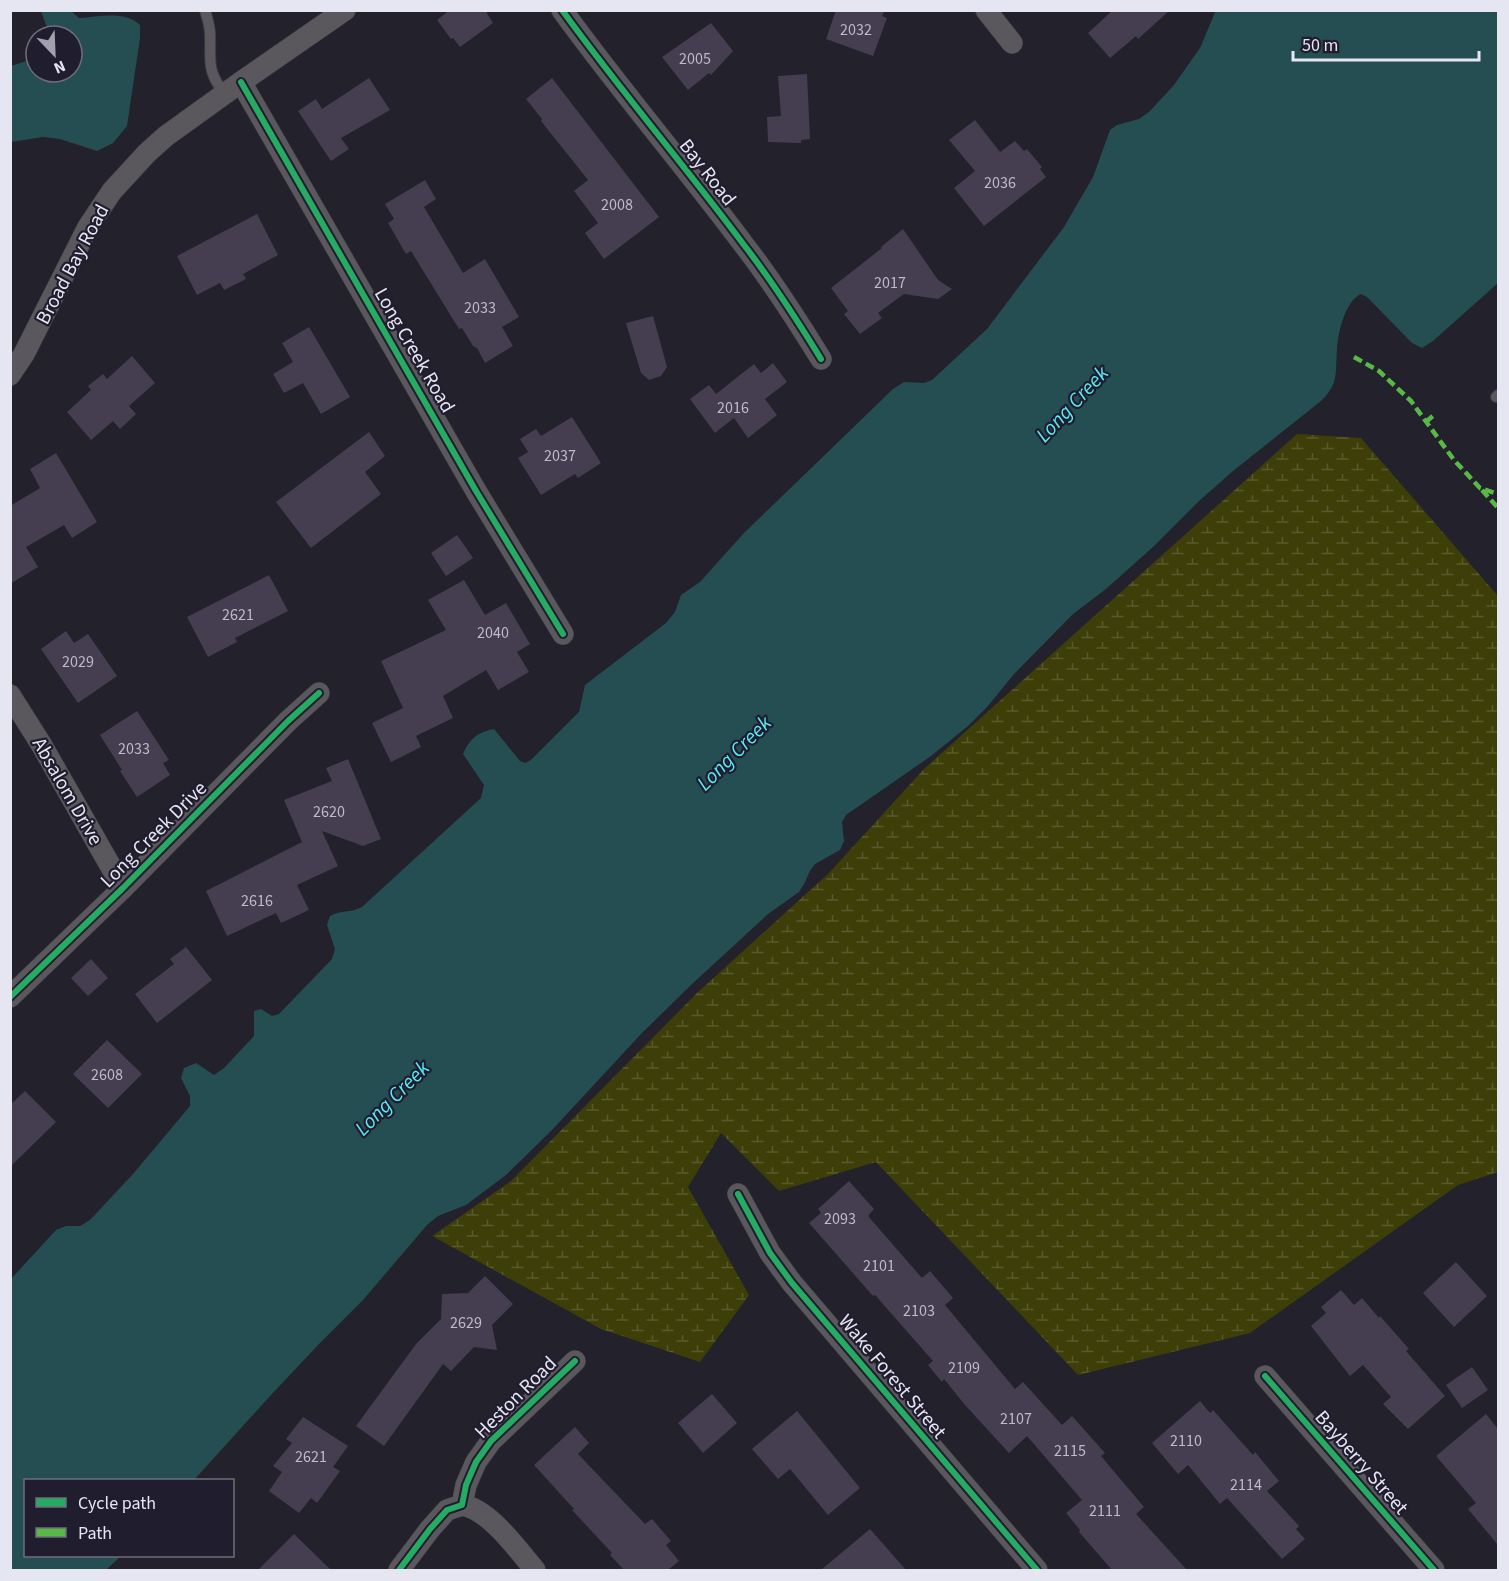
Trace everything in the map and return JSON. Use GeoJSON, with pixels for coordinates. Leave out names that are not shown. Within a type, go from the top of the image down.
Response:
{"type":"FeatureCollection","features":[{"type":"Feature","properties":{"kind":"street","name":"Broad Bay Road"},"geometry":{"type":"LineString","coordinates":[[10,375],[29,344],[88,227],[112,191],[160,142],[345,10]]}},
{"type":"Feature","properties":{"kind":"street","name":"Bay Road"},"geometry":{"type":"LineString","coordinates":[[562,10],[745,246],[794,315],[821,359]]}},
{"type":"Feature","properties":{"kind":"street"},"geometry":{"type":"LineString","coordinates":[[986,10],[1012,43]]}},
{"type":"Feature","properties":{"kind":"street","name":"Long Creek Road"},"geometry":{"type":"LineString","coordinates":[[233,88],[563,634]]}},
{"type":"Feature","properties":{"kind":"street","name":"Long Creek Drive"},"geometry":{"type":"LineString","coordinates":[[10,997],[319,693]]}},
{"type":"Feature","properties":{"kind":"street","name":"Absalom Drive"},"geometry":{"type":"LineString","coordinates":[[10,695],[41,744],[123,888]]}},
{"type":"Feature","properties":{"kind":"street","name":"Wake Forest Street"},"geometry":{"type":"LineString","coordinates":[[738,1194],[770,1253],[792,1283],[1037,1570]]}},
{"type":"Feature","properties":{"kind":"street","name":"Heston Road"},"geometry":{"type":"LineString","coordinates":[[462,1505],[466,1485],[476,1462],[491,1441],[575,1361]]}},
{"type":"Feature","properties":{"kind":"street","name":"Bayberry Street"},"geometry":{"type":"LineString","coordinates":[[1265,1376],[1434,1570]]}},
{"type":"Feature","properties":{"kind":"street"},"geometry":{"type":"LineString","coordinates":[[399,1570],[447,1510],[462,1505],[470,1506],[496,1526],[535,1570]]}},
{"type":"Feature","properties":{"kind":"lane"},"geometry":{"type":"LineString","coordinates":[[205,10],[210,32],[210,68],[216,83],[233,88]]}},
{"type":"Feature","properties":{"kind":"green space"},"geometry":{"type":"Polygon","coordinates":[[[1297,434],[1361,438],[1498,596],[1498,1172],[1458,1185],[1250,1333],[1078,1375],[876,1162],[779,1191],[721,1133],[688,1187],[749,1295],[700,1362],[601,1329],[432,1236],[511,1181],[697,993],[829,873],[924,769],[1297,434]]]}},
{"type":"Feature","properties":{"kind":"water","name":"Long Creek"},"geometry":{"type":"Polygon","coordinates":[[[1216,10],[1498,11],[1498,283],[1433,341],[1422,348],[1412,343],[1367,297],[1361,294],[1355,298],[1341,326],[1334,382],[1321,401],[1233,471],[1106,589],[1073,614],[1014,674],[968,726],[931,756],[846,815],[842,822],[844,841],[840,850],[815,864],[799,892],[768,914],[691,985],[506,1175],[466,1205],[438,1216],[427,1225],[363,1300],[271,1395],[195,1479],[24,1479],[24,1557],[120,1557],[106,1570],[11,1570],[11,1279],[56,1230],[66,1226],[80,1226],[90,1220],[133,1174],[190,1106],[190,1096],[181,1078],[184,1068],[196,1063],[214,1075],[224,1068],[254,1036],[254,1011],[261,1009],[272,1016],[279,1014],[332,959],[335,949],[327,925],[330,916],[362,907],[481,798],[484,785],[463,754],[471,740],[483,732],[494,729],[520,761],[525,763],[531,760],[579,712],[585,685],[666,623],[675,612],[681,595],[700,582],[744,533],[893,389],[904,382],[924,383],[932,380],[987,329],[1064,227],[1093,177],[1110,130],[1117,125],[1139,119],[1149,112],[1174,85],[1200,48],[1216,10]]]}},
{"type":"Feature","properties":{"kind":"water"},"geometry":{"type":"Polygon","coordinates":[[[41,11],[71,11],[79,18],[127,17],[140,25],[127,126],[113,143],[97,151],[60,139],[43,137],[11,142],[11,66],[24,62],[24,84],[84,84],[84,24],[46,24],[41,11]]]}},
{"type":"Feature","properties":{"kind":"building"},"geometry":{"type":"Polygon","coordinates":[[[450,10],[485,10],[493,23],[460,47],[437,20],[450,10]]]}},
{"type":"Feature","properties":{"kind":"building"},"geometry":{"type":"Polygon","coordinates":[[[836,10],[885,10],[882,16],[887,18],[873,56],[826,39],[836,10]]]}},
{"type":"Feature","properties":{"kind":"building"},"geometry":{"type":"Polygon","coordinates":[[[1113,10],[1170,10],[1138,39],[1136,36],[1110,58],[1088,33],[1113,10]]]}},
{"type":"Feature","properties":{"kind":"building"},"geometry":{"type":"Polygon","coordinates":[[[711,23],[733,51],[711,75],[709,73],[688,90],[662,57],[711,23]]]}},
{"type":"Feature","properties":{"kind":"building"},"geometry":{"type":"Polygon","coordinates":[[[807,74],[810,139],[801,140],[801,143],[768,142],[767,117],[781,116],[778,76],[807,74]]]}},
{"type":"Feature","properties":{"kind":"building"},"geometry":{"type":"Polygon","coordinates":[[[369,78],[390,110],[341,138],[349,149],[331,161],[298,111],[316,99],[322,109],[369,78]]]}},
{"type":"Feature","properties":{"kind":"building"},"geometry":{"type":"Polygon","coordinates":[[[552,78],[659,217],[604,259],[585,233],[598,223],[574,191],[588,180],[526,99],[552,78]]]}},
{"type":"Feature","properties":{"kind":"building"},"geometry":{"type":"Polygon","coordinates":[[[975,120],[1000,152],[1015,141],[1024,151],[1027,149],[1042,167],[1040,169],[1046,177],[984,226],[954,188],[975,171],[949,140],[975,120]]]}},
{"type":"Feature","properties":{"kind":"building"},"geometry":{"type":"Polygon","coordinates":[[[425,180],[436,199],[424,207],[463,273],[485,259],[519,317],[502,327],[513,346],[485,363],[462,328],[459,329],[411,251],[406,254],[388,223],[394,219],[385,204],[425,180]]]}},
{"type":"Feature","properties":{"kind":"building"},"geometry":{"type":"Polygon","coordinates":[[[257,214],[278,255],[243,274],[246,279],[224,290],[220,283],[197,295],[177,256],[257,214]]]}},
{"type":"Feature","properties":{"kind":"building"},"geometry":{"type":"Polygon","coordinates":[[[903,229],[938,280],[952,289],[938,299],[904,294],[878,313],[882,318],[860,334],[844,314],[848,311],[831,288],[903,229]]]}},
{"type":"Feature","properties":{"kind":"building"},"geometry":{"type":"Polygon","coordinates":[[[653,316],[667,367],[661,376],[649,380],[641,373],[626,323],[653,316]]]}},
{"type":"Feature","properties":{"kind":"building"},"geometry":{"type":"Polygon","coordinates":[[[309,327],[350,397],[321,414],[303,383],[284,393],[273,374],[293,362],[282,343],[309,327]]]}},
{"type":"Feature","properties":{"kind":"building"},"geometry":{"type":"Polygon","coordinates":[[[132,356],[155,383],[129,406],[136,414],[120,429],[113,421],[91,440],[67,412],[91,390],[88,386],[103,374],[107,379],[132,356]]]}},
{"type":"Feature","properties":{"kind":"building"},"geometry":{"type":"Polygon","coordinates":[[[773,363],[787,382],[765,399],[777,415],[748,438],[734,418],[715,433],[690,399],[709,385],[716,394],[754,364],[761,373],[773,363]]]}},
{"type":"Feature","properties":{"kind":"building"},"geometry":{"type":"Polygon","coordinates":[[[572,417],[601,463],[578,478],[575,474],[541,495],[518,458],[528,452],[520,439],[536,429],[541,436],[572,417]]]}},
{"type":"Feature","properties":{"kind":"building"},"geometry":{"type":"Polygon","coordinates":[[[369,432],[385,456],[365,472],[381,494],[311,548],[276,502],[369,432]]]}},
{"type":"Feature","properties":{"kind":"building"},"geometry":{"type":"Polygon","coordinates":[[[56,453],[97,522],[72,538],[64,525],[26,547],[38,567],[10,584],[10,506],[40,488],[30,469],[56,453]]]}},
{"type":"Feature","properties":{"kind":"building"},"geometry":{"type":"Polygon","coordinates":[[[457,535],[473,558],[446,576],[431,553],[457,535]]]}},
{"type":"Feature","properties":{"kind":"building"},"geometry":{"type":"Polygon","coordinates":[[[269,575],[288,611],[235,638],[237,642],[208,657],[187,617],[269,575]]]}},
{"type":"Feature","properties":{"kind":"building"},"geometry":{"type":"Polygon","coordinates":[[[464,580],[485,615],[506,603],[530,644],[517,652],[529,672],[498,690],[486,670],[443,696],[453,718],[416,736],[421,747],[391,762],[372,723],[403,708],[381,661],[446,630],[428,600],[464,580]]]}},
{"type":"Feature","properties":{"kind":"building"},"geometry":{"type":"Polygon","coordinates":[[[66,631],[74,643],[88,634],[117,676],[78,703],[41,649],[66,631]]]}},
{"type":"Feature","properties":{"kind":"building"},"geometry":{"type":"Polygon","coordinates":[[[137,711],[169,760],[163,763],[170,775],[137,797],[100,735],[137,711]]]}},
{"type":"Feature","properties":{"kind":"building"},"geometry":{"type":"Polygon","coordinates":[[[348,759],[381,839],[363,846],[322,831],[338,866],[297,885],[309,910],[281,923],[276,913],[227,936],[206,891],[302,842],[284,800],[332,781],[326,768],[348,759]]]}},
{"type":"Feature","properties":{"kind":"building"},"geometry":{"type":"Polygon","coordinates":[[[186,947],[212,980],[157,1023],[135,994],[174,964],[170,959],[186,947]]]}},
{"type":"Feature","properties":{"kind":"building"},"geometry":{"type":"Polygon","coordinates":[[[91,959],[108,978],[88,996],[71,978],[91,959]]]}},
{"type":"Feature","properties":{"kind":"building"},"geometry":{"type":"Polygon","coordinates":[[[107,1040],[142,1074],[108,1108],[73,1074],[107,1040]]]}},
{"type":"Feature","properties":{"kind":"building"},"geometry":{"type":"Polygon","coordinates":[[[25,1091],[56,1122],[10,1167],[10,1105],[25,1091]]]}},
{"type":"Feature","properties":{"kind":"building"},"geometry":{"type":"Polygon","coordinates":[[[849,1181],[874,1209],[868,1216],[922,1278],[930,1271],[953,1298],[945,1305],[1015,1389],[1023,1382],[1062,1425],[1072,1416],[1105,1453],[1101,1456],[1144,1507],[1136,1514],[1187,1570],[1112,1570],[1079,1532],[1080,1530],[1066,1513],[1082,1500],[1027,1436],[1009,1453],[944,1379],[942,1382],[928,1365],[933,1361],[809,1223],[821,1213],[818,1209],[849,1181]]]}},
{"type":"Feature","properties":{"kind":"building"},"geometry":{"type":"Polygon","coordinates":[[[1456,1262],[1487,1296],[1454,1327],[1423,1293],[1456,1262]]]}},
{"type":"Feature","properties":{"kind":"building"},"geometry":{"type":"Polygon","coordinates":[[[485,1276],[513,1304],[492,1325],[497,1350],[474,1347],[451,1371],[443,1364],[384,1446],[356,1426],[416,1344],[441,1319],[442,1294],[468,1293],[485,1276]]]}},
{"type":"Feature","properties":{"kind":"building"},"geometry":{"type":"Polygon","coordinates":[[[1341,1290],[1354,1305],[1362,1298],[1379,1318],[1380,1316],[1409,1349],[1406,1351],[1445,1396],[1408,1429],[1383,1404],[1391,1397],[1363,1365],[1350,1376],[1311,1326],[1326,1313],[1321,1307],[1341,1290]]]}},
{"type":"Feature","properties":{"kind":"building"},"geometry":{"type":"Polygon","coordinates":[[[1472,1367],[1488,1390],[1462,1408],[1446,1385],[1472,1367]]]}},
{"type":"Feature","properties":{"kind":"building"},"geometry":{"type":"Polygon","coordinates":[[[712,1394],[737,1423],[703,1453],[678,1423],[712,1394]]]}},
{"type":"Feature","properties":{"kind":"building"},"geometry":{"type":"Polygon","coordinates":[[[1200,1401],[1210,1413],[1213,1410],[1253,1455],[1255,1452],[1279,1481],[1267,1491],[1299,1526],[1296,1529],[1305,1539],[1282,1559],[1227,1498],[1220,1504],[1188,1465],[1178,1474],[1152,1443],[1200,1401]]]}},
{"type":"Feature","properties":{"kind":"building"},"geometry":{"type":"Polygon","coordinates":[[[797,1411],[860,1488],[828,1515],[790,1469],[778,1479],[752,1449],[797,1411]]]}},
{"type":"Feature","properties":{"kind":"building"},"geometry":{"type":"Polygon","coordinates":[[[1486,1414],[1498,1429],[1498,1545],[1468,1509],[1476,1503],[1436,1456],[1486,1414]]]}},
{"type":"Feature","properties":{"kind":"building"},"geometry":{"type":"Polygon","coordinates":[[[303,1417],[348,1446],[333,1467],[340,1471],[317,1503],[311,1498],[299,1513],[269,1491],[282,1472],[273,1466],[292,1443],[286,1439],[303,1417]]]}},
{"type":"Feature","properties":{"kind":"building"},"geometry":{"type":"Polygon","coordinates":[[[575,1427],[589,1443],[578,1454],[645,1524],[652,1519],[671,1541],[666,1545],[679,1561],[668,1570],[624,1570],[610,1555],[612,1553],[534,1465],[575,1427]]]}},
{"type":"Feature","properties":{"kind":"building"},"geometry":{"type":"Polygon","coordinates":[[[870,1529],[906,1570],[821,1570],[870,1529]]]}},
{"type":"Feature","properties":{"kind":"building"},"geometry":{"type":"Polygon","coordinates":[[[294,1534],[331,1570],[258,1570],[294,1534]]]}},
{"type":"Feature","properties":{"kind":"marked path"},"geometry":{"type":"LineString","coordinates":[[1354,357],[1379,371],[1411,401],[1454,460],[1480,488],[1498,494]]}},
{"type":"Feature","properties":{"kind":"marked path"},"geometry":{"type":"LineString","coordinates":[[1426,422],[1436,413]]}},
{"type":"Feature","properties":{"kind":"marked path"},"geometry":{"type":"LineString","coordinates":[[1482,490],[1498,508]]}},
{"type":"Feature","properties":{"kind":"cycle path"},"geometry":{"type":"LineString","coordinates":[[562,10],[754,259],[821,359]]}},
{"type":"Feature","properties":{"kind":"cycle path"},"geometry":{"type":"LineString","coordinates":[[241,82],[476,491],[563,634]]}},
{"type":"Feature","properties":{"kind":"cycle path"},"geometry":{"type":"LineString","coordinates":[[10,997],[319,693]]}},
{"type":"Feature","properties":{"kind":"cycle path"},"geometry":{"type":"LineString","coordinates":[[738,1194],[770,1253],[792,1283],[1037,1570]]}},
{"type":"Feature","properties":{"kind":"cycle path"},"geometry":{"type":"LineString","coordinates":[[399,1570],[447,1510],[462,1505],[466,1485],[476,1462],[491,1441],[575,1361]]}},
{"type":"Feature","properties":{"kind":"cycle path"},"geometry":{"type":"LineString","coordinates":[[1265,1376],[1434,1570]]}}]}
